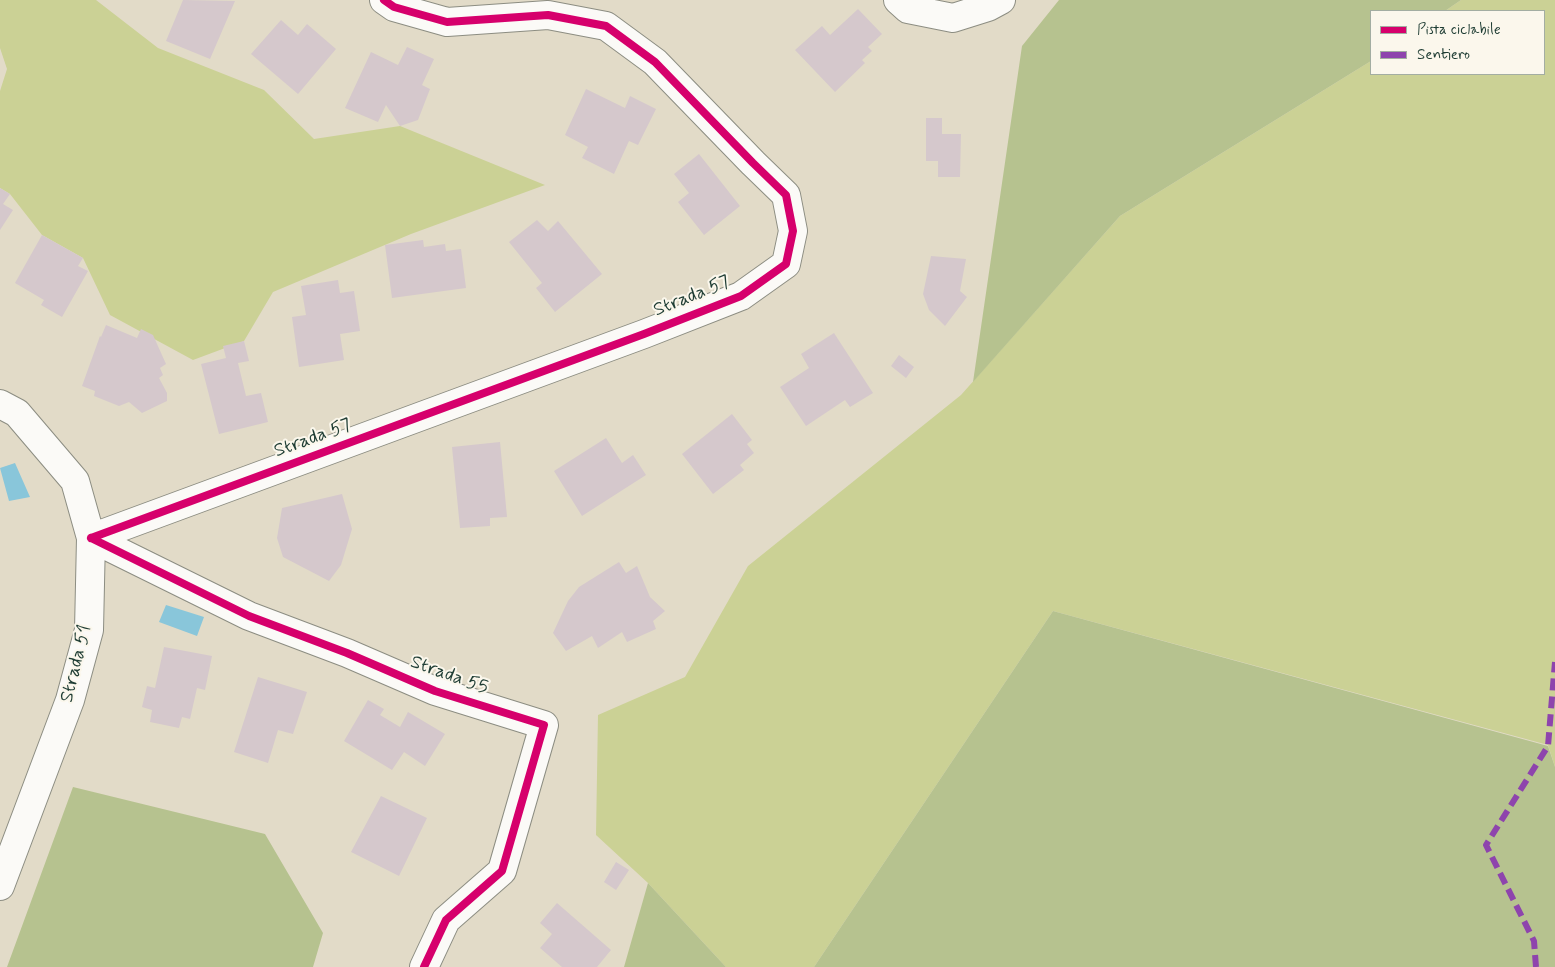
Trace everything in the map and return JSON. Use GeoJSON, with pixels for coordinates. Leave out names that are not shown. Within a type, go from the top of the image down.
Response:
{"type":"FeatureCollection","features":[{"type":"Feature","properties":{"kind":"street","name":"Strada 57"},"geometry":{"type":"LineString","coordinates":[[91,538],[732,300],[741,296],[786,264],[793,231],[786,194],[753,164],[655,62],[606,26],[548,15],[446,22],[394,7],[384,0]]}},
{"type":"Feature","properties":{"kind":"street"},"geometry":{"type":"LineString","coordinates":[[898,0],[908,9],[953,18],[988,7],[1001,0]]}},
{"type":"Feature","properties":{"kind":"street","name":"Strada 51"},"geometry":{"type":"LineString","coordinates":[[0,404],[17,413],[75,481],[91,538],[89,630],[70,700],[0,886]]}},
{"type":"Feature","properties":{"kind":"street","name":"Strada 55"},"geometry":{"type":"LineString","coordinates":[[91,538],[248,616],[347,653],[435,691],[544,726],[502,870],[446,920],[424,967]]}},
{"type":"Feature","properties":{"kind":"green space"},"geometry":{"type":"Polygon","coordinates":[[[0,0],[96,0],[158,48],[264,90],[314,139],[400,126],[545,185],[411,234],[273,292],[244,341],[193,360],[110,315],[83,258],[42,235],[10,194],[0,188],[0,91],[7,69],[0,48],[0,0]]]}},
{"type":"Feature","properties":{"kind":"green space"},"geometry":{"type":"Polygon","coordinates":[[[1059,0],[1461,0],[1446,10],[1370,10],[1370,62],[1120,216],[973,382],[1022,46],[1059,0]]]}},
{"type":"Feature","properties":{"kind":"green space"},"geometry":{"type":"Polygon","coordinates":[[[1461,0],[1555,0],[1555,767],[1548,745],[1053,611],[814,967],[726,967],[648,883],[596,835],[598,715],[685,677],[748,566],[961,395],[1120,216],[1370,62],[1370,75],[1545,75],[1545,10],[1446,10],[1461,0]]]}},
{"type":"Feature","properties":{"kind":"green space"},"geometry":{"type":"Polygon","coordinates":[[[1053,611],[1548,746],[1555,767],[1555,967],[814,967],[1053,611]]]}},
{"type":"Feature","properties":{"kind":"green space"},"geometry":{"type":"Polygon","coordinates":[[[73,787],[265,834],[323,933],[313,967],[7,967],[73,787]]]}},
{"type":"Feature","properties":{"kind":"green space"},"geometry":{"type":"Polygon","coordinates":[[[648,883],[726,967],[624,967],[648,883]]]}},
{"type":"Feature","properties":{"kind":"water"},"geometry":{"type":"Polygon","coordinates":[[[15,463],[30,497],[9,501],[0,468],[15,463]]]}},
{"type":"Feature","properties":{"kind":"water"},"geometry":{"type":"Polygon","coordinates":[[[166,605],[204,617],[197,636],[159,622],[166,605]]]}},
{"type":"Feature","properties":{"kind":"building"},"geometry":{"type":"Polygon","coordinates":[[[183,0],[235,1],[210,59],[166,41],[183,0]]]}},
{"type":"Feature","properties":{"kind":"building"},"geometry":{"type":"Polygon","coordinates":[[[858,9],[882,34],[868,47],[872,51],[862,60],[865,63],[835,92],[795,50],[822,26],[830,35],[858,9]]]}},
{"type":"Feature","properties":{"kind":"building"},"geometry":{"type":"Polygon","coordinates":[[[281,20],[298,35],[307,24],[336,49],[298,94],[251,54],[281,20]]]}},
{"type":"Feature","properties":{"kind":"building"},"geometry":{"type":"Polygon","coordinates":[[[407,47],[434,59],[422,85],[430,89],[418,120],[400,126],[386,105],[378,122],[345,108],[371,52],[398,65],[407,47]]]}},
{"type":"Feature","properties":{"kind":"building"},"geometry":{"type":"Polygon","coordinates":[[[586,89],[625,108],[630,96],[656,109],[638,145],[629,141],[614,174],[582,158],[588,147],[565,135],[586,89]]]}},
{"type":"Feature","properties":{"kind":"building"},"geometry":{"type":"Polygon","coordinates":[[[926,118],[942,118],[942,134],[961,134],[960,177],[938,177],[938,161],[926,161],[926,118]]]}},
{"type":"Feature","properties":{"kind":"building"},"geometry":{"type":"Polygon","coordinates":[[[699,154],[740,206],[704,235],[678,202],[689,193],[674,174],[699,154]]]}},
{"type":"Feature","properties":{"kind":"building"},"geometry":{"type":"Polygon","coordinates":[[[0,188],[10,194],[3,204],[13,210],[0,230],[0,188]]]}},
{"type":"Feature","properties":{"kind":"building"},"geometry":{"type":"Polygon","coordinates":[[[537,220],[548,231],[558,221],[602,274],[555,312],[536,288],[542,283],[509,242],[537,220]]]}},
{"type":"Feature","properties":{"kind":"building"},"geometry":{"type":"Polygon","coordinates":[[[42,235],[83,258],[78,266],[88,271],[62,317],[41,305],[44,300],[15,283],[42,235]]]}},
{"type":"Feature","properties":{"kind":"building"},"geometry":{"type":"Polygon","coordinates":[[[423,240],[424,247],[445,244],[446,251],[461,249],[466,288],[392,298],[385,245],[423,240]]]}},
{"type":"Feature","properties":{"kind":"building"},"geometry":{"type":"Polygon","coordinates":[[[931,256],[966,259],[960,291],[967,297],[945,326],[929,310],[923,294],[931,256]]]}},
{"type":"Feature","properties":{"kind":"building"},"geometry":{"type":"Polygon","coordinates":[[[338,280],[340,293],[354,291],[360,331],[340,334],[344,360],[299,367],[292,317],[306,315],[301,286],[338,280]]]}},
{"type":"Feature","properties":{"kind":"building"},"geometry":{"type":"Polygon","coordinates":[[[106,325],[137,338],[141,329],[153,335],[166,364],[160,368],[163,375],[159,378],[167,393],[167,401],[142,413],[129,402],[119,406],[94,396],[95,391],[82,386],[100,336],[106,325]]]}},
{"type":"Feature","properties":{"kind":"building"},"geometry":{"type":"Polygon","coordinates":[[[834,333],[873,393],[850,407],[845,400],[806,426],[780,387],[809,368],[801,354],[834,333]]]}},
{"type":"Feature","properties":{"kind":"building"},"geometry":{"type":"Polygon","coordinates":[[[244,341],[249,361],[238,363],[246,396],[261,393],[268,422],[219,434],[201,364],[226,358],[223,346],[244,341]]]}},
{"type":"Feature","properties":{"kind":"building"},"geometry":{"type":"Polygon","coordinates":[[[899,355],[914,367],[906,378],[891,366],[899,355]]]}},
{"type":"Feature","properties":{"kind":"building"},"geometry":{"type":"Polygon","coordinates":[[[732,414],[752,440],[747,444],[754,453],[740,465],[744,470],[713,494],[682,454],[732,414]]]}},
{"type":"Feature","properties":{"kind":"building"},"geometry":{"type":"Polygon","coordinates":[[[606,438],[622,463],[633,455],[646,475],[582,516],[554,471],[606,438]]]}},
{"type":"Feature","properties":{"kind":"building"},"geometry":{"type":"Polygon","coordinates":[[[500,442],[507,517],[490,518],[490,526],[460,528],[452,447],[500,442]]]}},
{"type":"Feature","properties":{"kind":"building"},"geometry":{"type":"Polygon","coordinates":[[[342,494],[352,529],[341,565],[329,581],[283,557],[277,538],[282,508],[342,494]]]}},
{"type":"Feature","properties":{"kind":"building"},"geometry":{"type":"Polygon","coordinates":[[[619,562],[626,573],[637,566],[650,597],[665,611],[653,621],[656,629],[627,642],[622,632],[598,648],[592,636],[566,651],[553,633],[568,601],[579,587],[619,562]]]}},
{"type":"Feature","properties":{"kind":"building"},"geometry":{"type":"Polygon","coordinates":[[[164,647],[212,656],[205,690],[197,688],[190,719],[182,717],[179,728],[150,722],[152,710],[142,707],[147,686],[155,688],[164,647]]]}},
{"type":"Feature","properties":{"kind":"building"},"geometry":{"type":"Polygon","coordinates":[[[258,677],[307,692],[293,734],[278,730],[268,763],[234,752],[258,677]]]}},
{"type":"Feature","properties":{"kind":"building"},"geometry":{"type":"Polygon","coordinates":[[[368,700],[384,709],[380,715],[400,727],[408,712],[445,734],[425,766],[404,752],[392,770],[344,741],[368,700]]]}},
{"type":"Feature","properties":{"kind":"building"},"geometry":{"type":"Polygon","coordinates":[[[381,796],[427,818],[399,876],[351,852],[381,796]]]}},
{"type":"Feature","properties":{"kind":"building"},"geometry":{"type":"Polygon","coordinates":[[[616,862],[629,870],[616,890],[604,882],[616,862]]]}},
{"type":"Feature","properties":{"kind":"building"},"geometry":{"type":"Polygon","coordinates":[[[557,903],[611,950],[597,967],[562,967],[540,948],[552,934],[540,923],[557,903]]]}},
{"type":"Feature","properties":{"kind":"marked path"},"geometry":{"type":"LineString","coordinates":[[1536,967],[1534,941],[1486,845],[1548,746],[1555,662]]}},
{"type":"Feature","properties":{"kind":"cycle path"},"geometry":{"type":"LineString","coordinates":[[91,538],[644,334],[741,296],[786,264],[793,231],[786,195],[655,62],[606,26],[548,15],[447,22],[394,7],[384,0]]}},
{"type":"Feature","properties":{"kind":"cycle path"},"geometry":{"type":"LineString","coordinates":[[91,538],[249,616],[347,653],[435,691],[544,725],[502,871],[446,920],[424,967]]}}]}
